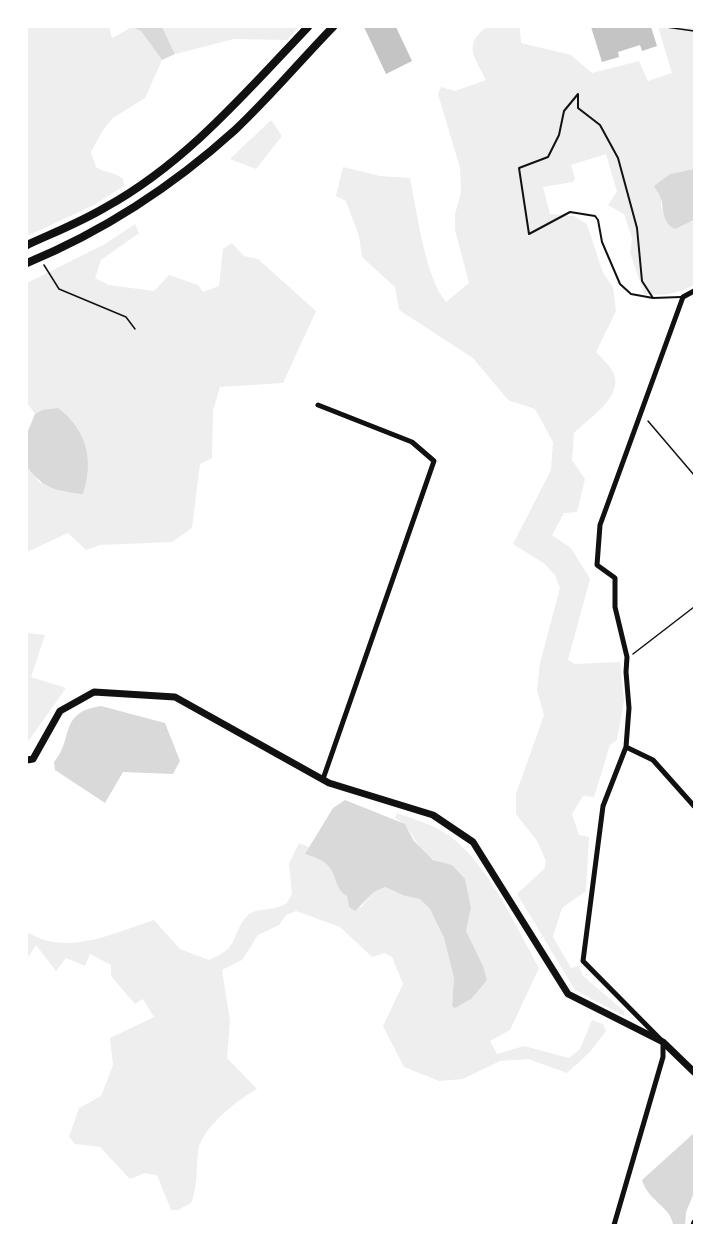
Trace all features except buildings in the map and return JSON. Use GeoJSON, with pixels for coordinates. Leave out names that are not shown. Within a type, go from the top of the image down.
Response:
{"type":"FeatureCollection","features":[{"type":"Feature","properties":{"kind":"main road"},"geometry":{"type":"LineString","coordinates":[[27,245],[107,207],[173,161],[208,131],[308,27]]}},
{"type":"Feature","properties":{"kind":"main road"},"geometry":{"type":"LineString","coordinates":[[27,263],[106,225],[156,195],[189,170],[236,128],[333,27]]}},
{"type":"Feature","properties":{"kind":"street"},"geometry":{"type":"LineString","coordinates":[[694,291],[683,297],[642,415],[600,525],[597,565],[615,578],[615,607],[627,657],[629,708],[626,747],[603,806],[583,961],[694,1072]]}},
{"type":"Feature","properties":{"kind":"street"},"geometry":{"type":"LineString","coordinates":[[318,405],[412,442],[434,461],[323,779]]}},
{"type":"Feature","properties":{"kind":"street"},"geometry":{"type":"LineString","coordinates":[[27,760],[33,759],[60,711],[94,692],[175,697],[323,779],[433,815],[473,842],[568,994],[663,1042]]}},
{"type":"Feature","properties":{"kind":"street"},"geometry":{"type":"LineString","coordinates":[[626,747],[652,760],[694,806]]}},
{"type":"Feature","properties":{"kind":"street"},"geometry":{"type":"LineString","coordinates":[[614,1225],[663,1057],[663,1042]]}},
{"type":"Feature","properties":{"kind":"lane"},"geometry":{"type":"LineString","coordinates":[[653,298],[642,281],[637,228],[618,158],[600,125],[578,108],[578,94],[564,111],[559,135],[548,157],[519,168],[529,234],[570,212],[595,216],[602,242],[620,284],[631,294],[653,298],[683,297]]}},
{"type":"Feature","properties":{"kind":"path"},"geometry":{"type":"LineString","coordinates":[[666,27],[694,31]]}},
{"type":"Feature","properties":{"kind":"path"},"geometry":{"type":"LineString","coordinates":[[59,289],[126,317],[135,329]]}},
{"type":"Feature","properties":{"kind":"path"},"geometry":{"type":"LineString","coordinates":[[642,415],[694,475]]}},
{"type":"Feature","properties":{"kind":"path"},"geometry":{"type":"LineString","coordinates":[[627,657],[642,649],[694,607]]}},
{"type":"Feature","properties":{"kind":"shaded area"},"geometry":{"type":"Polygon","coordinates":[[[27,27],[109,27],[112,38],[132,27],[141,31],[162,60],[145,98],[113,118],[103,130],[91,152],[96,167],[123,179],[124,186],[94,205],[27,236],[27,27]]]}},
{"type":"Feature","properties":{"kind":"shaded area"},"geometry":{"type":"Polygon","coordinates":[[[132,27],[162,27],[175,54],[162,60],[141,31],[132,27]]]}},
{"type":"Feature","properties":{"kind":"shaded area"},"geometry":{"type":"Polygon","coordinates":[[[162,27],[299,27],[287,40],[234,39],[175,54],[162,27]]]}},
{"type":"Feature","properties":{"kind":"shaded area"},"geometry":{"type":"Polygon","coordinates":[[[487,27],[520,28],[521,43],[571,55],[592,73],[639,61],[648,81],[672,73],[658,27],[694,27],[694,169],[670,174],[657,192],[661,197],[661,208],[692,222],[694,220],[694,285],[670,294],[644,294],[630,253],[632,238],[624,214],[608,205],[617,192],[606,154],[571,165],[575,178],[573,182],[543,187],[550,214],[574,216],[587,224],[603,273],[613,287],[616,311],[596,352],[614,374],[614,391],[603,407],[574,433],[572,460],[585,479],[577,512],[564,513],[552,535],[571,548],[590,579],[568,660],[575,664],[620,662],[624,700],[617,740],[610,745],[594,797],[583,796],[572,814],[579,835],[589,837],[586,891],[562,908],[553,937],[571,968],[579,966],[583,976],[624,1011],[624,1016],[575,990],[517,894],[544,869],[546,861],[537,841],[516,814],[516,794],[544,715],[537,690],[540,663],[560,588],[555,575],[545,564],[513,544],[551,470],[553,442],[535,409],[508,400],[473,358],[399,310],[395,287],[362,257],[359,236],[346,201],[336,196],[343,167],[380,176],[410,178],[427,261],[439,291],[446,302],[469,283],[455,230],[455,214],[461,192],[460,168],[438,94],[441,87],[455,91],[486,80],[475,58],[473,45],[479,33],[487,27]]]}},
{"type":"Feature","properties":{"kind":"shaded area"},"geometry":{"type":"Polygon","coordinates":[[[271,120],[282,136],[256,169],[230,159],[271,120]]]}},
{"type":"Feature","properties":{"kind":"shaded area"},"geometry":{"type":"Polygon","coordinates":[[[694,169],[694,220],[675,229],[664,216],[660,197],[654,186],[670,174],[694,169]]]}},
{"type":"Feature","properties":{"kind":"shaded area"},"geometry":{"type":"Polygon","coordinates":[[[135,224],[139,233],[101,260],[95,278],[109,285],[154,291],[169,275],[198,285],[203,292],[219,286],[223,249],[232,243],[244,256],[258,259],[316,311],[283,383],[220,387],[213,410],[212,458],[200,464],[192,528],[172,542],[100,545],[86,550],[68,533],[27,552],[27,467],[41,484],[42,410],[35,414],[27,403],[27,283],[105,244],[135,224]]]}},
{"type":"Feature","properties":{"kind":"shaded area"},"geometry":{"type":"Polygon","coordinates":[[[58,408],[76,426],[85,446],[88,469],[83,494],[52,488],[39,480],[27,467],[27,433],[35,414],[42,410],[58,408]]]}},
{"type":"Feature","properties":{"kind":"shaded area"},"geometry":{"type":"Polygon","coordinates":[[[27,633],[45,635],[31,677],[66,688],[27,743],[27,633]]]}},
{"type":"Feature","properties":{"kind":"shaded area"},"geometry":{"type":"Polygon","coordinates":[[[101,706],[165,723],[180,761],[173,774],[123,772],[105,803],[55,770],[54,762],[78,714],[101,706]]]}},
{"type":"Feature","properties":{"kind":"shaded area"},"geometry":{"type":"Polygon","coordinates":[[[345,800],[405,824],[414,841],[433,860],[452,865],[465,879],[471,908],[466,931],[483,966],[487,980],[471,999],[455,1008],[452,1006],[454,978],[444,938],[430,909],[420,899],[405,896],[385,887],[374,892],[355,911],[349,907],[347,896],[340,890],[328,865],[305,854],[333,808],[345,800]]]}},
{"type":"Feature","properties":{"kind":"shaded area"},"geometry":{"type":"Polygon","coordinates":[[[397,813],[440,830],[471,856],[497,892],[539,968],[510,1030],[490,1041],[497,1054],[524,1046],[569,1058],[580,1049],[592,1020],[603,1024],[606,1031],[590,1052],[567,1073],[528,1059],[500,1061],[463,1079],[439,1081],[404,1067],[383,1026],[403,984],[392,957],[385,953],[372,957],[340,927],[296,911],[286,915],[279,925],[258,935],[242,960],[222,970],[230,1021],[227,1058],[257,1089],[230,1108],[205,1134],[198,1152],[196,1184],[191,1203],[178,1210],[171,1210],[157,1175],[145,1173],[130,1179],[100,1147],[75,1144],[69,1137],[79,1108],[101,1096],[113,1065],[110,1038],[154,1017],[143,999],[135,1004],[111,976],[111,965],[90,954],[85,966],[66,958],[56,971],[36,945],[27,959],[27,932],[42,939],[74,943],[106,936],[154,920],[180,949],[209,960],[229,948],[248,915],[256,911],[277,908],[287,903],[292,894],[289,864],[299,843],[309,847],[305,854],[329,865],[339,888],[347,896],[349,907],[361,907],[374,892],[385,887],[405,896],[420,899],[430,909],[444,938],[454,978],[452,1005],[484,969],[466,931],[471,908],[452,865],[429,857],[409,830],[395,818],[397,813]]]}},
{"type":"Feature","properties":{"kind":"shaded area"},"geometry":{"type":"Polygon","coordinates":[[[694,1133],[694,1193],[686,1212],[685,1225],[673,1225],[672,1219],[649,1193],[642,1180],[694,1133]]]}}]}
